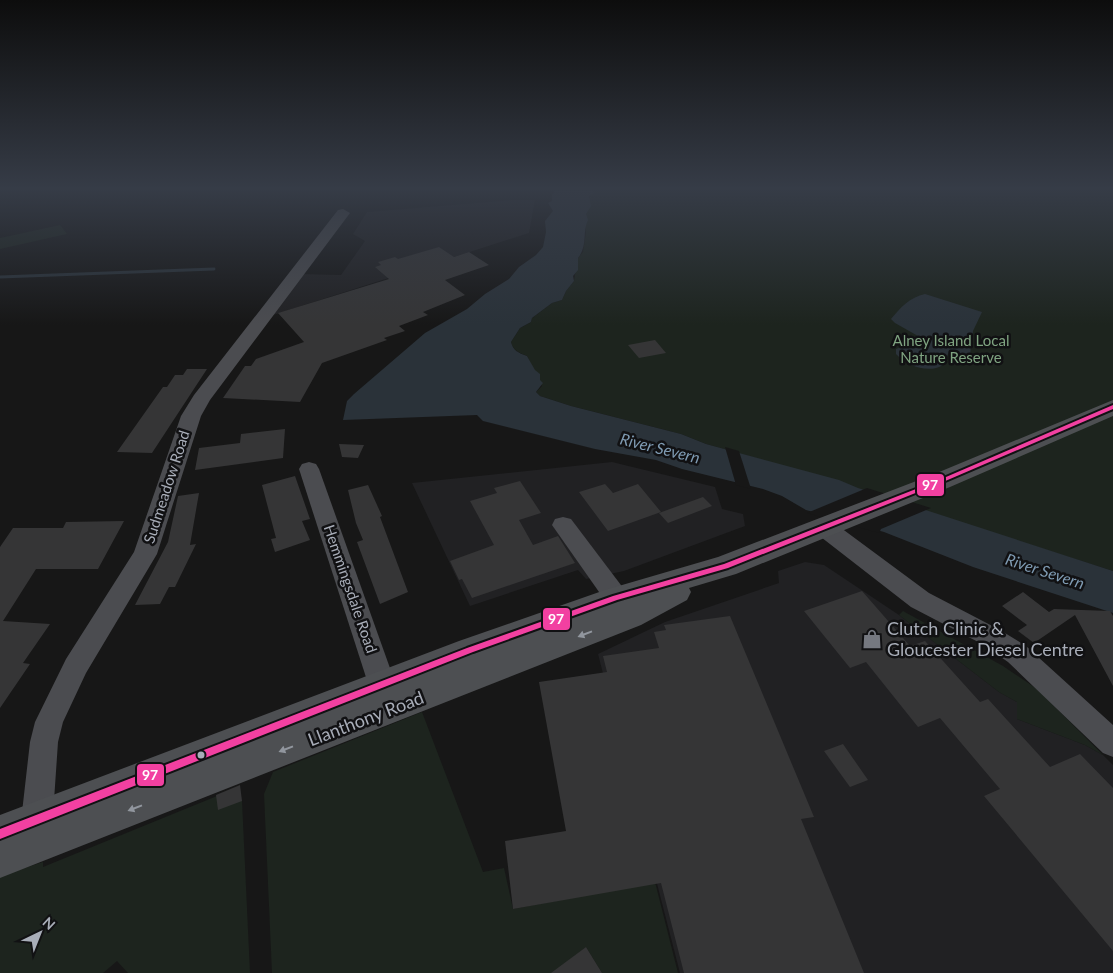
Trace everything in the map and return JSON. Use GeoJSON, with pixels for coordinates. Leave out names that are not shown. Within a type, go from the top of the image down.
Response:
{"type":"FeatureCollection","features":[{"type":"Feature","properties":{"kind":"main road","name":"Llanthony Road"},"geometry":{"type":"LineString","coordinates":[[0,858],[24,833],[623,607],[941,481],[1113,408]]}},
{"type":"Feature","properties":{"kind":"street","name":"Sudmeadow Road"},"geometry":{"type":"LineString","coordinates":[[24,833],[49,722],[75,667],[145,554],[158,520],[164,491],[191,416],[201,399],[327,234]]}},
{"type":"Feature","properties":{"kind":"street","name":"Hemmingsdale Road"},"geometry":{"type":"LineString","coordinates":[[309,469],[386,696]]}},
{"type":"Feature","properties":{"kind":"street"},"geometry":{"type":"LineString","coordinates":[[564,525],[623,607]]}},
{"type":"Feature","properties":{"kind":"street"},"geometry":{"type":"LineString","coordinates":[[826,527],[920,600],[991,637],[1017,654],[1110,736]]}},
{"type":"Feature","properties":{"kind":"shaded area"},"geometry":{"type":"Polygon","coordinates":[[[354,234],[525,234],[270,316],[300,274],[341,275],[365,241],[354,234]]]}},
{"type":"Feature","properties":{"kind":"shaded area"},"geometry":{"type":"Polygon","coordinates":[[[612,462],[715,487],[722,509],[743,514],[745,526],[624,571],[586,579],[578,570],[470,606],[412,483],[612,462]]]}},
{"type":"Feature","properties":{"kind":"shaded area"},"geometry":{"type":"Polygon","coordinates":[[[805,562],[824,565],[899,615],[999,692],[1017,702],[1017,719],[1085,745],[1103,755],[1113,765],[1113,973],[680,973],[598,654],[665,622],[779,583],[778,571],[805,562]]]}},
{"type":"Feature","properties":{"kind":"green space"},"geometry":{"type":"Polygon","coordinates":[[[17,234],[65,234],[0,249],[0,238],[17,234]]]}},
{"type":"Feature","properties":{"kind":"green space","name":"Alney Island Local Nature Reserve"},"geometry":{"type":"Polygon","coordinates":[[[586,234],[1113,234],[1113,571],[756,458],[706,444],[681,434],[571,406],[540,396],[536,392],[542,386],[527,356],[517,351],[511,342],[520,328],[531,322],[532,318],[552,303],[562,300],[574,281],[578,258],[583,252],[586,234]]]}},
{"type":"Feature","properties":{"kind":"green space"},"geometry":{"type":"Polygon","coordinates":[[[903,611],[1003,666],[1037,689],[1103,755],[1085,745],[1017,719],[1017,702],[999,692],[899,615],[903,611]]]}},
{"type":"Feature","properties":{"kind":"green space"},"geometry":{"type":"Polygon","coordinates":[[[422,712],[483,872],[504,868],[513,909],[655,882],[678,973],[602,973],[586,947],[553,973],[272,973],[264,794],[273,772],[422,712]]]}},
{"type":"Feature","properties":{"kind":"green space"},"geometry":{"type":"Polygon","coordinates":[[[217,796],[242,801],[250,973],[128,973],[117,961],[103,973],[0,973],[0,876],[43,862],[43,867],[217,796]]]}},
{"type":"Feature","properties":{"kind":"water","name":"River Severn"},"geometry":{"type":"Polygon","coordinates":[[[546,234],[585,234],[583,249],[578,258],[578,270],[573,276],[574,281],[562,300],[552,303],[532,318],[531,322],[520,328],[511,342],[516,351],[527,356],[535,370],[540,374],[540,380],[543,383],[536,392],[540,396],[571,406],[681,434],[706,444],[839,480],[858,488],[1113,571],[1113,613],[973,567],[884,532],[806,510],[782,496],[763,489],[682,469],[656,460],[595,449],[483,421],[477,415],[343,420],[347,401],[354,394],[425,333],[467,309],[485,294],[509,279],[519,267],[536,255],[543,247],[546,234]]]}},
{"type":"Feature","properties":{"kind":"water"},"geometry":{"type":"Polygon","coordinates":[[[925,294],[982,312],[973,331],[970,355],[949,352],[943,365],[937,368],[925,369],[906,362],[896,354],[896,349],[918,340],[918,336],[891,319],[910,300],[925,294]]]}},
{"type":"Feature","properties":{"kind":"pier"},"geometry":{"type":"Polygon","coordinates":[[[725,447],[739,451],[751,489],[736,485],[725,447]]]}},
{"type":"Feature","properties":{"kind":"pier"},"geometry":{"type":"Polygon","coordinates":[[[867,488],[931,508],[881,529],[879,533],[807,513],[867,488]]]}},
{"type":"Feature","properties":{"kind":"building"},"geometry":{"type":"Polygon","coordinates":[[[439,247],[454,257],[469,252],[489,265],[445,280],[465,295],[423,312],[428,315],[399,326],[405,331],[384,338],[387,340],[322,363],[300,402],[223,398],[245,366],[251,366],[256,359],[304,342],[278,313],[389,279],[375,267],[381,265],[378,262],[395,257],[398,259],[439,247]]]}},
{"type":"Feature","properties":{"kind":"building"},"geometry":{"type":"Polygon","coordinates":[[[655,340],[666,353],[639,358],[628,345],[655,340]]]}},
{"type":"Feature","properties":{"kind":"building"},"geometry":{"type":"Polygon","coordinates":[[[187,369],[207,369],[152,453],[117,452],[163,387],[167,387],[175,375],[183,375],[187,369]]]}},
{"type":"Feature","properties":{"kind":"building"},"geometry":{"type":"Polygon","coordinates":[[[285,429],[283,458],[195,470],[199,448],[240,443],[241,434],[285,429]]]}},
{"type":"Feature","properties":{"kind":"building"},"geometry":{"type":"Polygon","coordinates":[[[339,444],[364,445],[358,458],[342,457],[339,444]]]}},
{"type":"Feature","properties":{"kind":"building"},"geometry":{"type":"Polygon","coordinates":[[[295,476],[310,519],[302,521],[310,540],[275,552],[271,539],[276,538],[262,485],[295,476]]]}},
{"type":"Feature","properties":{"kind":"building"},"geometry":{"type":"Polygon","coordinates":[[[520,481],[541,513],[519,520],[533,545],[558,536],[575,563],[472,598],[462,579],[459,580],[450,561],[494,545],[470,501],[497,493],[494,488],[520,481]]]}},
{"type":"Feature","properties":{"kind":"building"},"geometry":{"type":"Polygon","coordinates":[[[605,484],[613,493],[638,484],[661,512],[608,531],[579,492],[605,484]]]}},
{"type":"Feature","properties":{"kind":"building"},"geometry":{"type":"Polygon","coordinates":[[[368,485],[382,516],[380,517],[408,592],[380,604],[357,542],[363,540],[356,523],[348,490],[368,485]]]}},
{"type":"Feature","properties":{"kind":"building"},"geometry":{"type":"Polygon","coordinates":[[[199,493],[190,545],[196,544],[175,587],[169,587],[160,604],[135,605],[168,542],[178,496],[199,493]]]}},
{"type":"Feature","properties":{"kind":"building"},"geometry":{"type":"Polygon","coordinates":[[[703,497],[712,506],[668,523],[659,513],[703,497]]]}},
{"type":"Feature","properties":{"kind":"building"},"geometry":{"type":"Polygon","coordinates":[[[124,521],[98,569],[36,569],[3,621],[50,624],[23,663],[30,664],[0,708],[0,547],[13,528],[63,528],[66,522],[124,521]]]}},
{"type":"Feature","properties":{"kind":"building"},"geometry":{"type":"Polygon","coordinates":[[[862,591],[910,646],[925,641],[980,702],[988,699],[1050,767],[1080,754],[1113,788],[1113,951],[984,796],[1000,789],[940,718],[918,727],[866,662],[850,668],[804,611],[862,591]]]}},
{"type":"Feature","properties":{"kind":"building"},"geometry":{"type":"Polygon","coordinates":[[[1023,592],[1049,612],[1054,609],[1110,611],[1113,616],[1113,686],[1075,615],[1034,643],[1018,631],[1027,625],[1002,606],[1023,592]]]}},
{"type":"Feature","properties":{"kind":"building"},"geometry":{"type":"Polygon","coordinates":[[[730,616],[814,817],[801,819],[864,973],[684,973],[661,883],[513,909],[505,841],[566,831],[539,682],[607,672],[603,656],[659,648],[654,632],[666,630],[664,625],[730,616]]]}},
{"type":"Feature","properties":{"kind":"building"},"geometry":{"type":"Polygon","coordinates":[[[843,744],[868,780],[850,787],[824,751],[843,744]]]}},
{"type":"Feature","properties":{"kind":"building"},"geometry":{"type":"Polygon","coordinates":[[[240,785],[242,801],[218,810],[216,795],[240,785]]]}},
{"type":"Feature","properties":{"kind":"building"},"geometry":{"type":"Polygon","coordinates":[[[586,947],[602,973],[551,973],[586,947]]]}},
{"type":"Feature","properties":{"kind":"waterway"},"geometry":{"type":"LineString","coordinates":[[0,277],[214,269]]}},
{"type":"Feature","properties":{"kind":"transit line","name":"97"},"geometry":{"type":"LineString","coordinates":[[0,834],[470,650],[616,598],[726,566],[941,481],[1113,407]]}},
{"type":"Feature","properties":{"kind":"place","name":"Clutch Clinic & Gloucester Diesel Centre"},"geometry":{"type":"Point","coordinates":[872,639]}}]}
